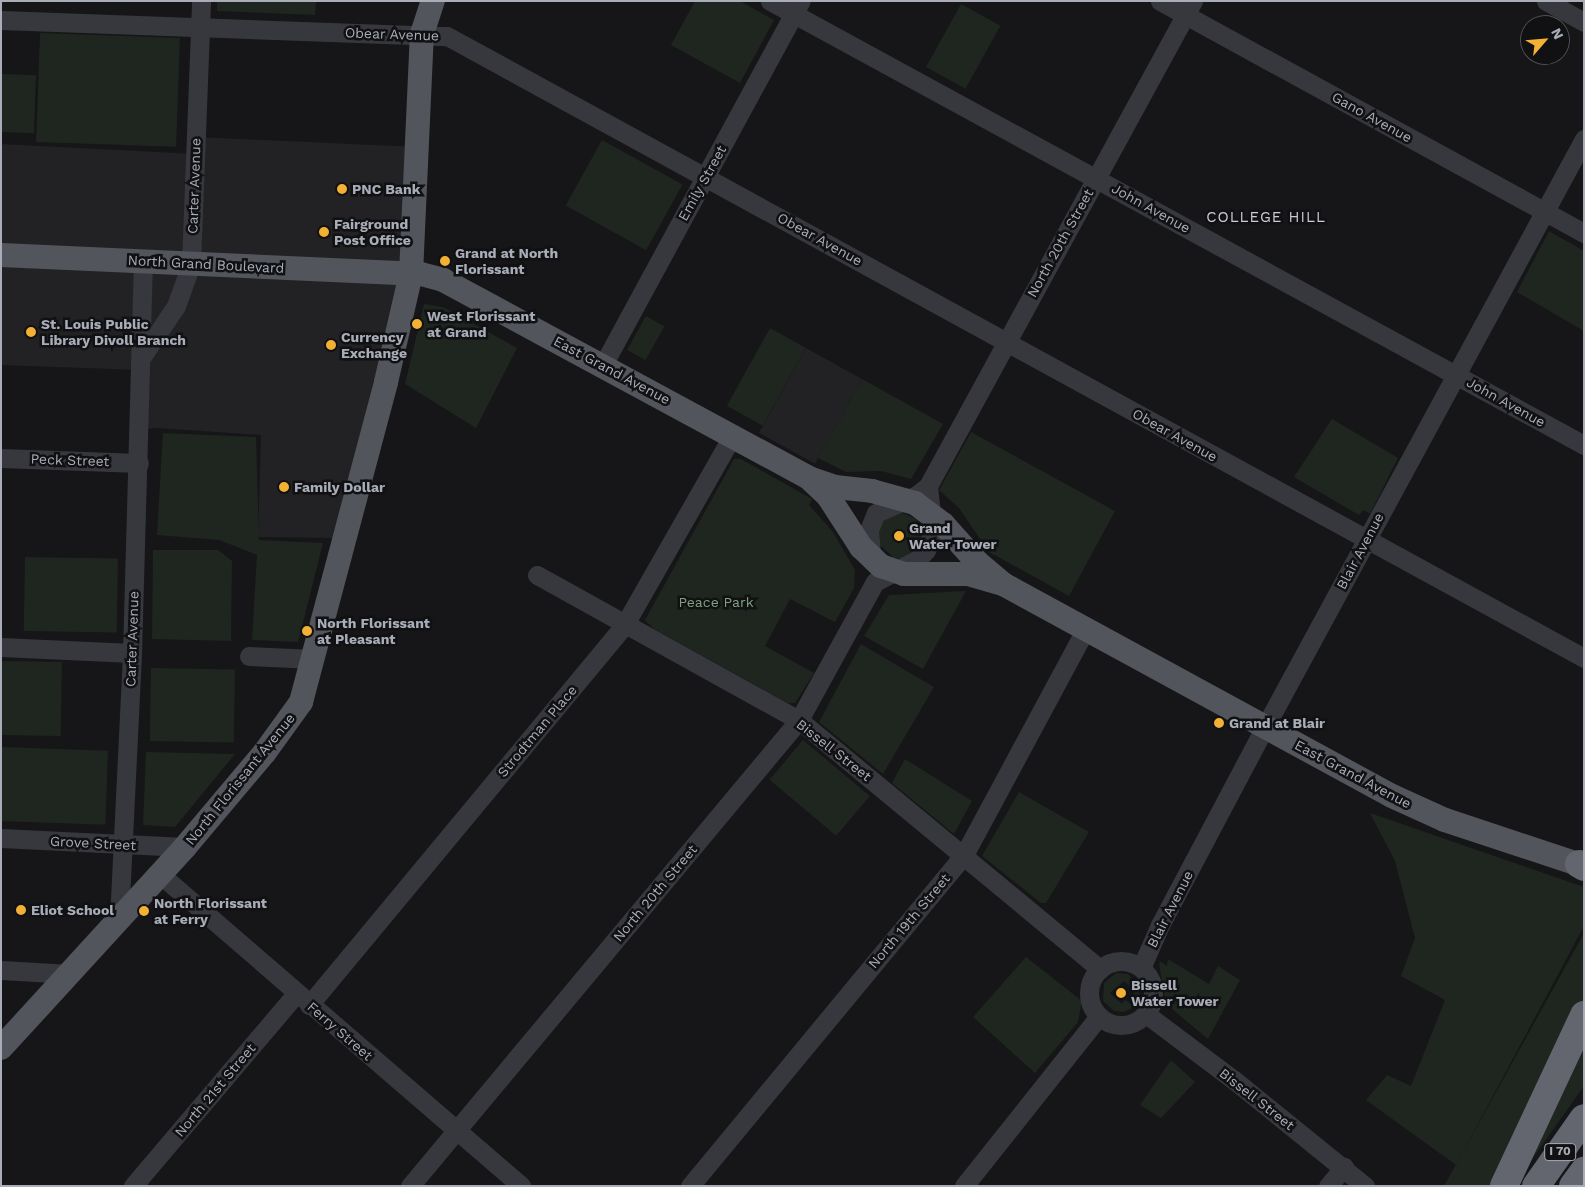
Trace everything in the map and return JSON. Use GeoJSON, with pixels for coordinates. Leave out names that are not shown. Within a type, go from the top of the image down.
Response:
{"type":"FeatureCollection","features":[{"type":"Feature","properties":{"kind":"highway"},"geometry":{"type":"LineString","coordinates":[[1504,1186],[1584,1015]]}},
{"type":"Feature","properties":{"kind":"highway","name":"I 70"},"geometry":{"type":"LineString","coordinates":[[1536,1186],[1584,1118]]}},
{"type":"Feature","properties":{"kind":"highway"},"geometry":{"type":"LineString","coordinates":[[1574,1186],[1584,1171]]}},
{"type":"Feature","properties":{"kind":"main road","name":"North Florissant Avenue"},"geometry":{"type":"LineString","coordinates":[[1,1048],[71,974],[185,847],[290,720],[301,702],[314,659],[386,382],[411,274],[422,34],[433,1]]}},
{"type":"Feature","properties":{"kind":"main road","name":"North Grand Boulevard"},"geometry":{"type":"LineString","coordinates":[[1,255],[411,274]]}},
{"type":"Feature","properties":{"kind":"main road","name":"East Grand Avenue"},"geometry":{"type":"LineString","coordinates":[[411,274],[432,276],[452,284],[809,478],[835,487],[905,500],[930,512],[1003,584]]}},
{"type":"Feature","properties":{"kind":"main road","name":"East Grand Avenue"},"geometry":{"type":"LineString","coordinates":[[809,478],[828,496],[884,577],[968,574],[1003,584],[1418,809],[1582,866]]}},
{"type":"Feature","properties":{"kind":"street","name":"Carter Avenue"},"geometry":{"type":"LineString","coordinates":[[141,358],[176,306],[191,264],[201,1]]}},
{"type":"Feature","properties":{"kind":"street","name":"John Avenue"},"geometry":{"type":"LineString","coordinates":[[770,1],[797,8],[1095,178],[1584,446]]}},
{"type":"Feature","properties":{"kind":"street","name":"Gano Avenue"},"geometry":{"type":"LineString","coordinates":[[1160,1],[1189,8],[1584,232]]}},
{"type":"Feature","properties":{"kind":"street"},"geometry":{"type":"LineString","coordinates":[[1546,1],[1584,22]]}},
{"type":"Feature","properties":{"kind":"street","name":"Emily Street"},"geometry":{"type":"LineString","coordinates":[[602,365],[797,8]]}},
{"type":"Feature","properties":{"kind":"street","name":"North 20th Street"},"geometry":{"type":"LineString","coordinates":[[928,486],[1189,8]]}},
{"type":"Feature","properties":{"kind":"street","name":"Obear Avenue"},"geometry":{"type":"LineString","coordinates":[[1,20],[446,36],[706,176],[1584,658]]}},
{"type":"Feature","properties":{"kind":"street","name":"Blair Avenue"},"geometry":{"type":"LineString","coordinates":[[1142,966],[1160,925],[1265,727],[1584,139]]}},
{"type":"Feature","properties":{"kind":"street","name":"Carter Avenue"},"geometry":{"type":"LineString","coordinates":[[119,920],[124,844],[139,463],[143,261]]}},
{"type":"Feature","properties":{"kind":"street","name":"Strodtman Place"},"geometry":{"type":"LineString","coordinates":[[303,999],[625,624],[733,436]]}},
{"type":"Feature","properties":{"kind":"street","name":"Peck Street"},"geometry":{"type":"LineString","coordinates":[[1,458],[139,463]]}},
{"type":"Feature","properties":{"kind":"street"},"geometry":{"type":"LineString","coordinates":[[871,558],[869,530],[876,513],[905,500],[928,486],[933,532],[926,550],[918,558],[884,577]]}},
{"type":"Feature","properties":{"kind":"street","name":"Bissell Street"},"geometry":{"type":"LineString","coordinates":[[537,575],[798,720],[1100,969]]}},
{"type":"Feature","properties":{"kind":"street","name":"North 20th Street"},"geometry":{"type":"LineString","coordinates":[[410,1186],[798,720],[884,577]]}},
{"type":"Feature","properties":{"kind":"street","name":"North 19th Street"},"geometry":{"type":"LineString","coordinates":[[690,1186],[964,855],[1086,628]]}},
{"type":"Feature","properties":{"kind":"street"},"geometry":{"type":"LineString","coordinates":[[1,647],[132,653]]}},
{"type":"Feature","properties":{"kind":"street"},"geometry":{"type":"LineString","coordinates":[[249,656],[314,659]]}},
{"type":"Feature","properties":{"kind":"street","name":"Grove Street"},"geometry":{"type":"LineString","coordinates":[[1,838],[185,847]]}},
{"type":"Feature","properties":{"kind":"street","name":"Ferry Street"},"geometry":{"type":"LineString","coordinates":[[161,874],[456,1132],[521,1186]]}},
{"type":"Feature","properties":{"kind":"street"},"geometry":{"type":"LineString","coordinates":[[1119,961],[1142,966],[1153,994],[1146,1014],[1123,1026],[1114,1025],[1099,1016],[1089,993],[1100,969],[1119,961]]}},
{"type":"Feature","properties":{"kind":"street"},"geometry":{"type":"LineString","coordinates":[[1,970],[71,974]]}},
{"type":"Feature","properties":{"kind":"street","name":"North 21st Street"},"geometry":{"type":"LineString","coordinates":[[133,1186],[303,999]]}},
{"type":"Feature","properties":{"kind":"street","name":"Bissell Street"},"geometry":{"type":"LineString","coordinates":[[1146,1014],[1344,1167],[1365,1186]]}},
{"type":"Feature","properties":{"kind":"street"},"geometry":{"type":"LineString","coordinates":[[964,1186],[1099,1016]]}},
{"type":"Feature","properties":{"kind":"street"},"geometry":{"type":"LineString","coordinates":[[1328,1186],[1344,1167]]}},
{"type":"Feature","properties":{"kind":"shaded area"},"geometry":{"type":"Polygon","coordinates":[[[196,137],[417,147],[394,305],[333,538],[258,537],[261,435],[157,428],[138,430],[140,370],[1,365],[1,144],[195,154],[196,137]]]}},
{"type":"Feature","properties":{"kind":"shaded area"},"geometry":{"type":"Polygon","coordinates":[[[806,348],[862,379],[815,464],[759,433],[806,348]]]}},
{"type":"Feature","properties":{"kind":"green space"},"geometry":{"type":"Polygon","coordinates":[[[217,1],[316,1],[315,15],[217,11],[217,1]]]}},
{"type":"Feature","properties":{"kind":"green space"},"geometry":{"type":"Polygon","coordinates":[[[695,1],[740,1],[774,20],[740,83],[671,45],[695,1]]]}},
{"type":"Feature","properties":{"kind":"green space"},"geometry":{"type":"Polygon","coordinates":[[[961,4],[1000,26],[965,89],[926,67],[961,4]]]}},
{"type":"Feature","properties":{"kind":"green space"},"geometry":{"type":"Polygon","coordinates":[[[40,33],[180,38],[176,147],[36,142],[40,33]]]}},
{"type":"Feature","properties":{"kind":"green space"},"geometry":{"type":"Polygon","coordinates":[[[1,74],[36,75],[34,133],[1,132],[1,74]]]}},
{"type":"Feature","properties":{"kind":"green space"},"geometry":{"type":"Polygon","coordinates":[[[602,140],[682,185],[646,250],[566,206],[602,140]]]}},
{"type":"Feature","properties":{"kind":"green space"},"geometry":{"type":"Polygon","coordinates":[[[1549,231],[1584,251],[1584,331],[1517,292],[1549,231]]]}},
{"type":"Feature","properties":{"kind":"green space"},"geometry":{"type":"Polygon","coordinates":[[[424,304],[443,307],[517,348],[476,428],[405,384],[424,304]]]}},
{"type":"Feature","properties":{"kind":"green space"},"geometry":{"type":"Polygon","coordinates":[[[646,316],[664,326],[645,360],[627,350],[646,316]]]}},
{"type":"Feature","properties":{"kind":"green space"},"geometry":{"type":"Polygon","coordinates":[[[770,328],[806,348],[763,426],[727,406],[770,328]]]}},
{"type":"Feature","properties":{"kind":"green space"},"geometry":{"type":"Polygon","coordinates":[[[862,379],[943,424],[911,479],[881,471],[846,472],[818,458],[862,379]]]}},
{"type":"Feature","properties":{"kind":"green space"},"geometry":{"type":"Polygon","coordinates":[[[1332,419],[1398,458],[1370,514],[1364,510],[1359,515],[1294,477],[1332,419]]]}},
{"type":"Feature","properties":{"kind":"green space"},"geometry":{"type":"Polygon","coordinates":[[[971,432],[1115,511],[1069,596],[989,552],[959,508],[939,490],[971,432]]]}},
{"type":"Feature","properties":{"kind":"green space"},"geometry":{"type":"Polygon","coordinates":[[[163,433],[256,437],[259,540],[323,543],[298,642],[252,640],[257,555],[219,540],[157,535],[163,433]]]}},
{"type":"Feature","properties":{"kind":"green space","name":"Peace Park"},"geometry":{"type":"Polygon","coordinates":[[[734,459],[741,459],[812,499],[809,505],[833,532],[855,570],[854,588],[835,622],[790,599],[765,646],[814,673],[795,703],[788,703],[654,629],[645,620],[734,459]]]}},
{"type":"Feature","properties":{"kind":"green space"},"geometry":{"type":"Polygon","coordinates":[[[903,513],[916,519],[923,533],[920,547],[902,559],[894,558],[878,543],[879,528],[888,516],[903,513]],[[900,529],[891,535],[899,544],[906,537],[900,529]]]}},
{"type":"Feature","properties":{"kind":"green space"},"geometry":{"type":"Polygon","coordinates":[[[153,550],[218,550],[232,561],[231,641],[152,639],[153,550]]]}},
{"type":"Feature","properties":{"kind":"green space"},"geometry":{"type":"Polygon","coordinates":[[[25,557],[118,559],[117,633],[24,631],[25,557]]]}},
{"type":"Feature","properties":{"kind":"green space"},"geometry":{"type":"Polygon","coordinates":[[[966,591],[923,669],[864,636],[889,595],[966,591]]]}},
{"type":"Feature","properties":{"kind":"green space"},"geometry":{"type":"Polygon","coordinates":[[[861,644],[934,687],[883,774],[819,722],[861,644]]]}},
{"type":"Feature","properties":{"kind":"green space"},"geometry":{"type":"Polygon","coordinates":[[[1,661],[62,662],[61,736],[1,735],[1,661]]]}},
{"type":"Feature","properties":{"kind":"green space"},"geometry":{"type":"Polygon","coordinates":[[[151,668],[235,669],[234,742],[150,741],[151,668]]]}},
{"type":"Feature","properties":{"kind":"green space"},"geometry":{"type":"Polygon","coordinates":[[[803,740],[870,796],[836,836],[770,780],[803,740]]]}},
{"type":"Feature","properties":{"kind":"green space"},"geometry":{"type":"Polygon","coordinates":[[[1,747],[108,751],[105,825],[1,821],[1,747]]]}},
{"type":"Feature","properties":{"kind":"green space"},"geometry":{"type":"Polygon","coordinates":[[[146,752],[235,754],[175,827],[143,825],[146,752]]]}},
{"type":"Feature","properties":{"kind":"green space"},"geometry":{"type":"Polygon","coordinates":[[[905,759],[972,801],[954,834],[892,783],[905,759]]]}},
{"type":"Feature","properties":{"kind":"green space"},"geometry":{"type":"Polygon","coordinates":[[[1019,792],[1089,832],[1046,903],[1041,903],[982,856],[1019,792]]]}},
{"type":"Feature","properties":{"kind":"green space"},"geometry":{"type":"Polygon","coordinates":[[[1370,813],[1584,887],[1584,926],[1456,1165],[1366,1100],[1387,1075],[1411,1086],[1445,1000],[1401,976],[1415,938],[1395,861],[1370,813]]]}},
{"type":"Feature","properties":{"kind":"green space"},"geometry":{"type":"Polygon","coordinates":[[[1584,933],[1584,999],[1496,1186],[1444,1186],[1584,933]]]}},
{"type":"Feature","properties":{"kind":"green space"},"geometry":{"type":"Polygon","coordinates":[[[1026,957],[1082,1001],[1078,1022],[1035,1073],[973,1017],[1026,957]]]}},
{"type":"Feature","properties":{"kind":"green space"},"geometry":{"type":"Polygon","coordinates":[[[1168,959],[1209,984],[1218,966],[1240,980],[1208,1039],[1166,1004],[1159,964],[1160,961],[1167,966],[1168,959]]]}},
{"type":"Feature","properties":{"kind":"green space"},"geometry":{"type":"Polygon","coordinates":[[[1116,973],[1128,974],[1140,987],[1139,1002],[1132,997],[1135,991],[1124,981],[1110,993],[1122,1004],[1125,1000],[1135,1007],[1123,1012],[1114,1011],[1103,1001],[1104,983],[1116,973]]]}},
{"type":"Feature","properties":{"kind":"green space"},"geometry":{"type":"Polygon","coordinates":[[[1584,1034],[1584,1086],[1513,1186],[1584,1034]]]}},
{"type":"Feature","properties":{"kind":"green space"},"geometry":{"type":"Polygon","coordinates":[[[1171,1060],[1195,1082],[1161,1118],[1140,1105],[1171,1060]]]}},
{"type":"Feature","properties":{"kind":"place","name":"PNC Bank"},"geometry":{"type":"Point","coordinates":[342,189]}},
{"type":"Feature","properties":{"kind":"place","name":"Fairground Post Office"},"geometry":{"type":"Point","coordinates":[324,232]}},
{"type":"Feature","properties":{"kind":"place","name":"Grand at North Florissant"},"geometry":{"type":"Point","coordinates":[445,261]}},
{"type":"Feature","properties":{"kind":"place","name":"West Florissant at Grand"},"geometry":{"type":"Point","coordinates":[417,324]}},
{"type":"Feature","properties":{"kind":"place","name":"St. Louis Public Library Divoll Branch"},"geometry":{"type":"Point","coordinates":[31,332]}},
{"type":"Feature","properties":{"kind":"place","name":"Currency Exchange"},"geometry":{"type":"Point","coordinates":[331,345]}},
{"type":"Feature","properties":{"kind":"place","name":"Family Dollar"},"geometry":{"type":"Point","coordinates":[284,487]}},
{"type":"Feature","properties":{"kind":"place","name":"Grand Water Tower"},"geometry":{"type":"Point","coordinates":[899,536]}},
{"type":"Feature","properties":{"kind":"place","name":"North Florissant at Pleasant"},"geometry":{"type":"Point","coordinates":[307,631]}},
{"type":"Feature","properties":{"kind":"place","name":"Grand at Blair"},"geometry":{"type":"Point","coordinates":[1219,723]}},
{"type":"Feature","properties":{"kind":"place","name":"Eliot School"},"geometry":{"type":"Point","coordinates":[21,910]}},
{"type":"Feature","properties":{"kind":"place","name":"North Florissant at Ferry"},"geometry":{"type":"Point","coordinates":[144,911]}},
{"type":"Feature","properties":{"kind":"place","name":"Bissell Water Tower"},"geometry":{"type":"Point","coordinates":[1121,993]}},
{"type":"Feature","properties":{"kind":"district","name":"COLLEGE HILL"},"geometry":{"type":"Point","coordinates":[1266,218]}}]}
